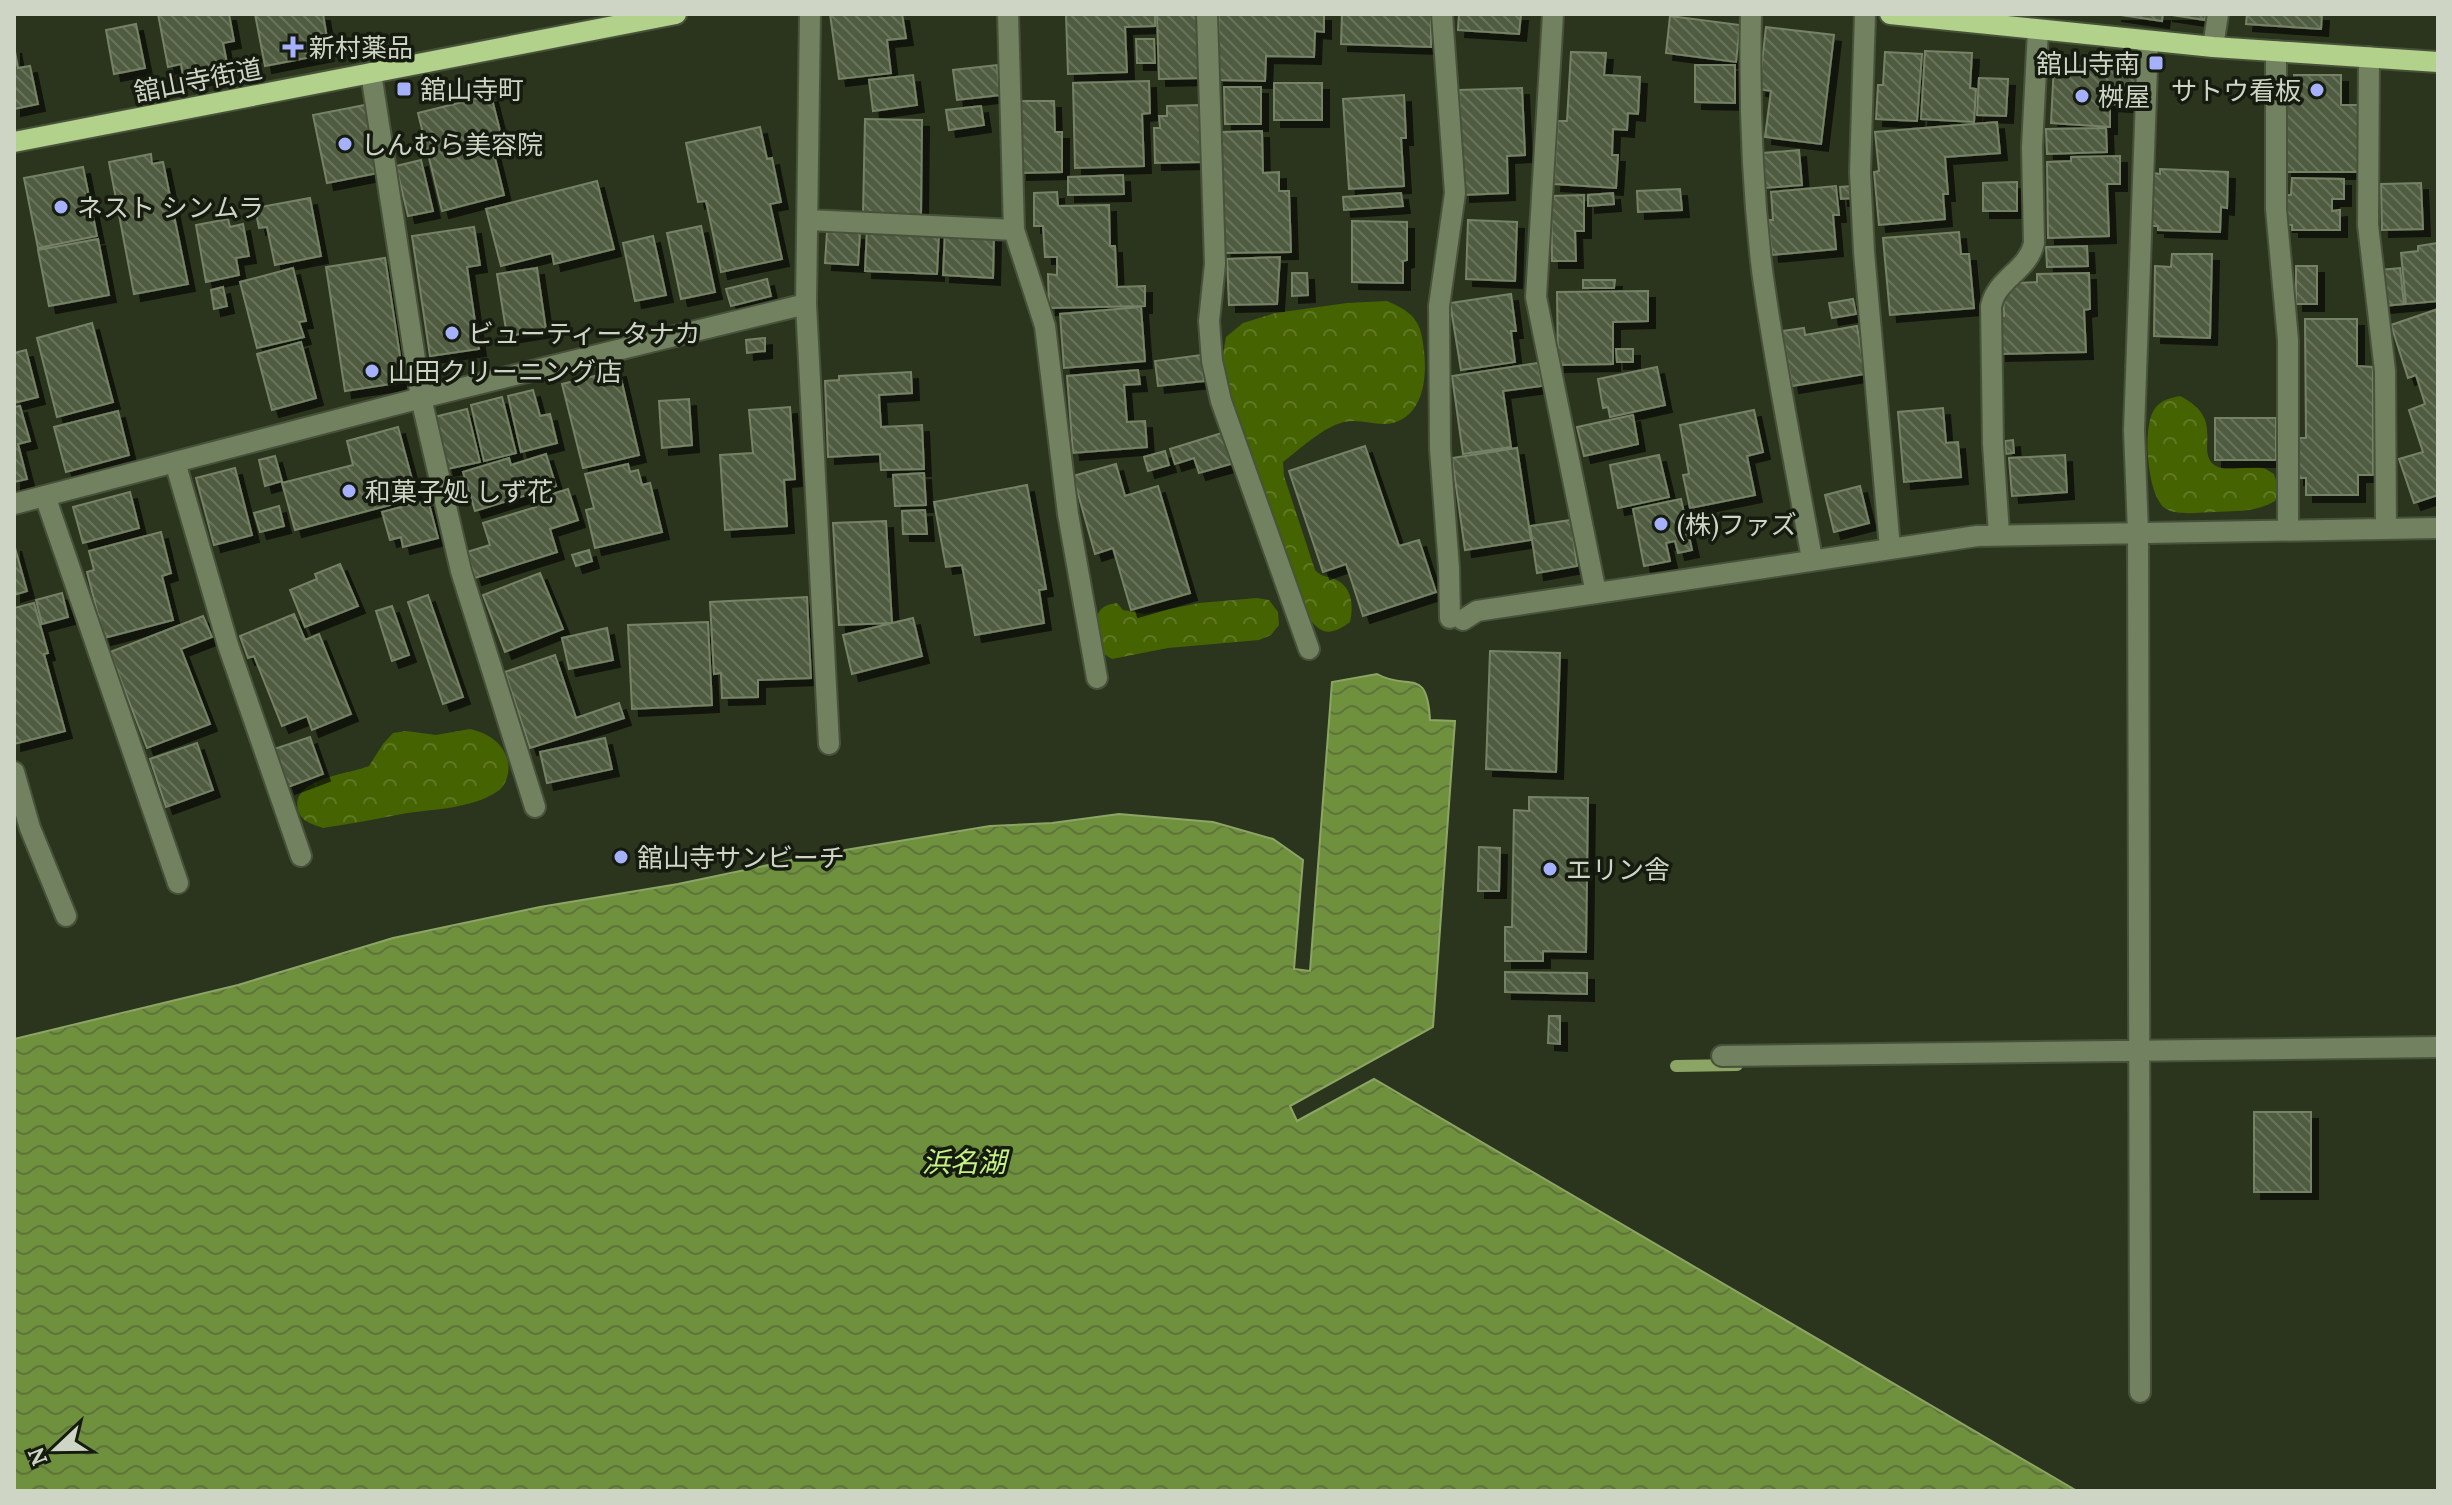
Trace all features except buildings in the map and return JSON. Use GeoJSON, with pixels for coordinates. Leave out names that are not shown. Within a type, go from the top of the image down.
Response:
{"type":"FeatureCollection","features":[{"type":"Feature","properties":{"kind":"main road","name":"舘山寺街道"},"geometry":{"type":"LineString","coordinates":[[14,142],[676,14]]}},
{"type":"Feature","properties":{"kind":"main road"},"geometry":{"type":"LineString","coordinates":[[1890,14],[2213,47],[2438,62]]}},
{"type":"Feature","properties":{"kind":"street"},"geometry":{"type":"LineString","coordinates":[[810,14],[806,304],[829,744]]}},
{"type":"Feature","properties":{"kind":"street"},"geometry":{"type":"LineString","coordinates":[[1008,14],[1014,230],[1045,326],[1068,514],[1097,678]]}},
{"type":"Feature","properties":{"kind":"street"},"geometry":{"type":"LineString","coordinates":[[1207,14],[1215,264],[1209,321],[1212,361],[1221,401],[1309,649]]}},
{"type":"Feature","properties":{"kind":"street"},"geometry":{"type":"LineString","coordinates":[[1442,14],[1455,193],[1439,306],[1440,449],[1456,619],[1477,611],[1942,539],[1999,534],[2438,528]]}},
{"type":"Feature","properties":{"kind":"street"},"geometry":{"type":"LineString","coordinates":[[1553,14],[1536,297],[1596,593]]}},
{"type":"Feature","properties":{"kind":"street"},"geometry":{"type":"LineString","coordinates":[[1751,14],[1749,80],[1762,270],[1812,559]]}},
{"type":"Feature","properties":{"kind":"street"},"geometry":{"type":"LineString","coordinates":[[1865,14],[1860,172],[1890,548]]}},
{"type":"Feature","properties":{"kind":"street"},"geometry":{"type":"LineString","coordinates":[[2213,47],[2218,14]]}},
{"type":"Feature","properties":{"kind":"street"},"geometry":{"type":"LineString","coordinates":[[1999,534],[1993,444],[1991,306],[1993,294],[2000,284],[2024,265],[2034,243],[2032,147],[2038,30]]}},
{"type":"Feature","properties":{"kind":"street"},"geometry":{"type":"LineString","coordinates":[[2140,1392],[2138,532],[2134,430],[2148,41]]}},
{"type":"Feature","properties":{"kind":"street"},"geometry":{"type":"LineString","coordinates":[[2276,51],[2276,209],[2288,340],[2288,530]]}},
{"type":"Feature","properties":{"kind":"street"},"geometry":{"type":"LineString","coordinates":[[2369,57],[2368,225],[2385,371],[2386,529]]}},
{"type":"Feature","properties":{"kind":"street"},"geometry":{"type":"LineString","coordinates":[[371,73],[421,398],[461,571],[535,807]]}},
{"type":"Feature","properties":{"kind":"street"},"geometry":{"type":"LineString","coordinates":[[808,220],[1014,230]]}},
{"type":"Feature","properties":{"kind":"street"},"geometry":{"type":"LineString","coordinates":[[14,504],[421,398],[806,304]]}},
{"type":"Feature","properties":{"kind":"street"},"geometry":{"type":"LineString","coordinates":[[175,462],[228,645],[301,856]]}},
{"type":"Feature","properties":{"kind":"street"},"geometry":{"type":"LineString","coordinates":[[45,496],[178,883]]}},
{"type":"Feature","properties":{"kind":"street"},"geometry":{"type":"LineString","coordinates":[[14,772],[30,828],[66,916]]}},
{"type":"Feature","properties":{"kind":"street"},"geometry":{"type":"LineString","coordinates":[[1722,1056],[2438,1047]]}},
{"type":"Feature","properties":{"kind":"green space"},"geometry":{"type":"Polygon","coordinates":[[[1387,301],[1410,314],[1421,332],[1425,372],[1417,403],[1411,412],[1393,423],[1350,421],[1336,425],[1283,462],[1284,476],[1315,570],[1339,581],[1350,596],[1350,622],[1337,630],[1325,631],[1316,626],[1306,613],[1230,398],[1222,360],[1226,337],[1243,323],[1275,313],[1387,301]]]}},
{"type":"Feature","properties":{"kind":"green space"},"geometry":{"type":"Polygon","coordinates":[[[2180,396],[2202,414],[2206,423],[2207,450],[2213,464],[2230,469],[2257,467],[2274,474],[2279,489],[2275,501],[2246,510],[2190,513],[2166,509],[2154,491],[2148,462],[2148,431],[2150,419],[2159,404],[2180,396]]]}},
{"type":"Feature","properties":{"kind":"green space"},"geometry":{"type":"Polygon","coordinates":[[[1257,598],[1269,600],[1278,612],[1279,625],[1271,635],[1259,640],[1168,648],[1112,659],[1102,653],[1096,621],[1101,609],[1108,605],[1117,603],[1123,610],[1145,614],[1199,603],[1257,598]]]}},
{"type":"Feature","properties":{"kind":"green space"},"geometry":{"type":"Polygon","coordinates":[[[470,729],[488,735],[497,742],[508,762],[504,785],[488,797],[452,807],[323,828],[308,822],[298,810],[298,799],[303,791],[324,779],[369,766],[393,733],[406,731],[436,735],[470,729]]]}},
{"type":"Feature","properties":{"kind":"water","name":"浜名湖"},"geometry":{"type":"Polygon","coordinates":[[[1377,674],[1420,686],[1425,692],[1430,720],[1455,721],[1433,1027],[1290,1106],[1297,1121],[1374,1079],[2077,1491],[14,1491],[14,1039],[238,985],[393,938],[540,907],[990,826],[1052,823],[1119,814],[1213,822],[1273,839],[1303,860],[1294,969],[1310,971],[1332,682],[1377,674]]]}},
{"type":"Feature","properties":{"kind":"waterway"},"geometry":{"type":"LineString","coordinates":[[1676,1066],[1737,1065]]}},
{"type":"Feature","properties":{"kind":"place","name":"新村薬品"},"geometry":{"type":"Point","coordinates":[293,47]}},
{"type":"Feature","properties":{"kind":"place","name":"舘山寺南"},"geometry":{"type":"Point","coordinates":[2156,63]}},
{"type":"Feature","properties":{"kind":"place","name":"舘山寺町"},"geometry":{"type":"Point","coordinates":[404,89]}},
{"type":"Feature","properties":{"kind":"place","name":"サトウ看板"},"geometry":{"type":"Point","coordinates":[2317,90]}},
{"type":"Feature","properties":{"kind":"place","name":"桝屋"},"geometry":{"type":"Point","coordinates":[2082,96]}},
{"type":"Feature","properties":{"kind":"place","name":"しんむら美容院"},"geometry":{"type":"Point","coordinates":[345,144]}},
{"type":"Feature","properties":{"kind":"place","name":"ネスト シンムラ"},"geometry":{"type":"Point","coordinates":[61,207]}},
{"type":"Feature","properties":{"kind":"place","name":"ビューティータナカ"},"geometry":{"type":"Point","coordinates":[452,333]}},
{"type":"Feature","properties":{"kind":"place","name":"山田クリーニング店"},"geometry":{"type":"Point","coordinates":[372,371]}},
{"type":"Feature","properties":{"kind":"place","name":"和菓子処 しず花"},"geometry":{"type":"Point","coordinates":[349,491]}},
{"type":"Feature","properties":{"kind":"place","name":"(株)ファズ"},"geometry":{"type":"Point","coordinates":[1661,524]}},
{"type":"Feature","properties":{"kind":"place","name":"舘山寺サンビーチ"},"geometry":{"type":"Point","coordinates":[621,857]}},
{"type":"Feature","properties":{"kind":"place","name":"エリン舎"},"geometry":{"type":"Point","coordinates":[1550,869]}}]}
